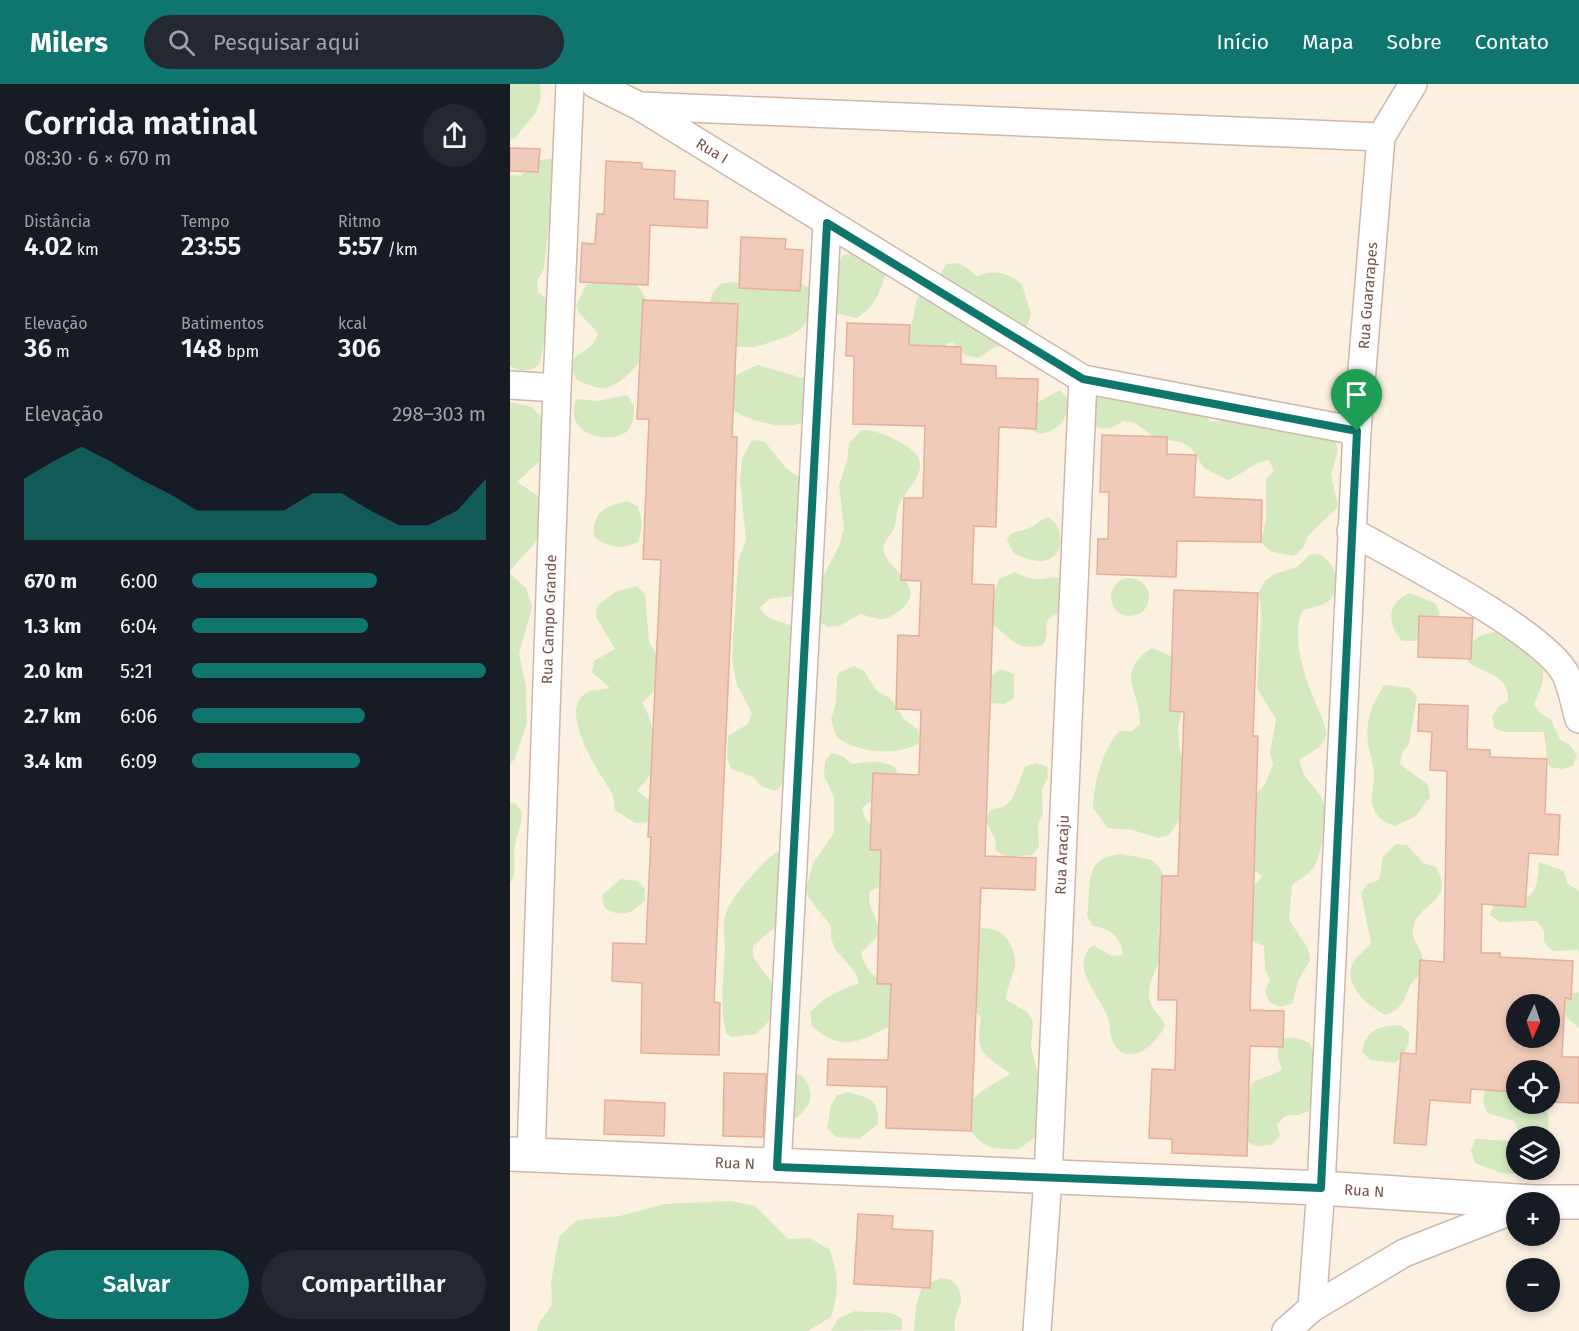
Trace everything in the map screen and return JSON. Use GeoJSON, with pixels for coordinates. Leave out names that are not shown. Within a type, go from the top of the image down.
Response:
{"type":"FeatureCollection","features":[{"type":"Feature","properties":{"kind":"street","name":"Rua Campo Grande"},"geometry":{"type":"LineString","coordinates":[[521,1155],[570,84]]}},
{"type":"Feature","properties":{"kind":"street","name":"Rua I"},"geometry":{"type":"LineString","coordinates":[[595,84],[639,106],[1083,379]]}},
{"type":"Feature","properties":{"kind":"street","name":"Rua Guararapes"},"geometry":{"type":"LineString","coordinates":[[1312,1308],[1321,1188],[1357,431],[1381,137],[1413,84]]}},
{"type":"Feature","properties":{"kind":"street"},"geometry":{"type":"LineString","coordinates":[[639,106],[1381,137]]}},
{"type":"Feature","properties":{"kind":"street"},"geometry":{"type":"LineString","coordinates":[[777,1167],[827,223]]}},
{"type":"Feature","properties":{"kind":"street"},"geometry":{"type":"LineString","coordinates":[[1083,379],[1357,431]]}},
{"type":"Feature","properties":{"kind":"street","name":"Rua Aracaju"},"geometry":{"type":"LineString","coordinates":[[1037,1331],[1048,1178],[1083,379]]}},
{"type":"Feature","properties":{"kind":"street"},"geometry":{"type":"LineString","coordinates":[[510,386],[557,388]]}},
{"type":"Feature","properties":{"kind":"street"},"geometry":{"type":"LineString","coordinates":[[1352,531],[1513,625],[1542,648],[1566,674],[1579,719]]}},
{"type":"Feature","properties":{"kind":"street","name":"Rua N"},"geometry":{"type":"LineString","coordinates":[[521,1155],[1321,1188],[1506,1201]]}},
{"type":"Feature","properties":{"kind":"street","name":"Rua N"},"geometry":{"type":"LineString","coordinates":[[1560,1202],[1579,1202]]}},
{"type":"Feature","properties":{"kind":"street"},"geometry":{"type":"LineString","coordinates":[[1286,1331],[1312,1308],[1404,1253],[1506,1213]]}},
{"type":"Feature","properties":{"kind":"green space"},"geometry":{"type":"Polygon","coordinates":[[[510,84],[540,84],[541,94],[538,109],[515,139],[510,140],[510,84]]]}},
{"type":"Feature","properties":{"kind":"green space"},"geometry":{"type":"Polygon","coordinates":[[[556,158],[544,269],[537,280],[538,292],[547,299],[553,333],[544,342],[539,365],[521,371],[510,366],[510,175],[521,176],[539,160],[556,158]]]}},
{"type":"Feature","properties":{"kind":"green space"},"geometry":{"type":"Polygon","coordinates":[[[866,253],[886,273],[876,299],[856,318],[836,313],[827,302],[827,284],[843,255],[866,253]]]}},
{"type":"Feature","properties":{"kind":"green space"},"geometry":{"type":"Polygon","coordinates":[[[958,263],[977,277],[988,273],[1000,273],[1012,277],[1022,285],[1031,314],[1025,331],[1011,344],[993,348],[978,358],[965,355],[952,342],[947,344],[937,360],[901,348],[910,333],[917,298],[937,280],[946,264],[958,263]]]}},
{"type":"Feature","properties":{"kind":"green space"},"geometry":{"type":"Polygon","coordinates":[[[597,282],[624,282],[638,287],[648,307],[651,325],[650,342],[641,360],[617,383],[604,388],[594,387],[577,380],[572,370],[574,358],[593,344],[598,334],[576,306],[586,285],[597,282]]]}},
{"type":"Feature","properties":{"kind":"green space"},"geometry":{"type":"Polygon","coordinates":[[[732,282],[755,286],[800,283],[810,288],[815,299],[807,321],[795,333],[758,346],[734,346],[709,307],[712,294],[720,284],[732,282]]]}},
{"type":"Feature","properties":{"kind":"green space"},"geometry":{"type":"Polygon","coordinates":[[[758,365],[806,379],[804,422],[784,426],[773,425],[742,415],[724,405],[733,379],[758,365]]]}},
{"type":"Feature","properties":{"kind":"green space"},"geometry":{"type":"Polygon","coordinates":[[[1060,390],[1068,399],[1065,418],[1059,426],[1041,434],[1030,429],[1027,424],[1038,402],[1060,390]]]}},
{"type":"Feature","properties":{"kind":"green space"},"geometry":{"type":"Polygon","coordinates":[[[1088,390],[1203,411],[1210,422],[1245,417],[1335,440],[1338,451],[1331,474],[1338,507],[1308,536],[1303,548],[1294,556],[1270,551],[1261,542],[1266,519],[1266,479],[1274,471],[1269,460],[1258,463],[1227,480],[1204,468],[1191,448],[1181,442],[1155,438],[1135,423],[1123,421],[1107,428],[1090,425],[1088,390]]]}},
{"type":"Feature","properties":{"kind":"green space"},"geometry":{"type":"Polygon","coordinates":[[[627,395],[634,406],[633,418],[631,427],[622,434],[613,437],[592,435],[577,423],[574,412],[576,399],[598,401],[627,395]]]}},
{"type":"Feature","properties":{"kind":"green space"},"geometry":{"type":"Polygon","coordinates":[[[510,402],[532,407],[546,423],[543,458],[517,482],[546,501],[546,513],[537,540],[510,571],[510,402]]]}},
{"type":"Feature","properties":{"kind":"green space"},"geometry":{"type":"Polygon","coordinates":[[[862,430],[877,432],[897,440],[913,451],[919,459],[918,474],[899,505],[894,528],[883,549],[886,557],[909,586],[910,594],[908,602],[888,618],[880,619],[860,614],[839,626],[827,627],[817,619],[820,583],[839,546],[844,529],[839,485],[847,461],[849,443],[862,430]]]}},
{"type":"Feature","properties":{"kind":"green space"},"geometry":{"type":"Polygon","coordinates":[[[752,440],[764,441],[786,468],[805,482],[807,504],[795,526],[799,573],[792,596],[769,599],[760,608],[772,619],[797,628],[794,737],[784,761],[784,783],[775,791],[762,787],[753,777],[731,769],[727,758],[728,736],[748,724],[752,713],[737,685],[732,660],[738,562],[746,540],[740,480],[742,459],[752,440]]]}},
{"type":"Feature","properties":{"kind":"green space"},"geometry":{"type":"Polygon","coordinates":[[[627,501],[637,506],[640,515],[641,528],[638,542],[621,547],[604,543],[594,536],[595,521],[602,511],[627,501]]]}},
{"type":"Feature","properties":{"kind":"green space"},"geometry":{"type":"Polygon","coordinates":[[[1048,517],[1060,532],[1061,542],[1058,551],[1052,557],[1043,561],[1030,559],[1013,552],[1007,540],[1011,534],[1030,528],[1048,517]]]}},
{"type":"Feature","properties":{"kind":"green space"},"geometry":{"type":"Polygon","coordinates":[[[1319,554],[1330,563],[1334,570],[1336,590],[1327,602],[1303,610],[1299,620],[1298,642],[1306,678],[1326,733],[1320,746],[1300,759],[1302,770],[1322,799],[1325,823],[1320,853],[1314,867],[1292,885],[1289,920],[1308,948],[1310,960],[1298,981],[1292,1004],[1280,1007],[1269,1002],[1265,990],[1270,980],[1265,969],[1264,946],[1252,941],[1247,930],[1248,895],[1262,876],[1252,869],[1249,839],[1256,830],[1251,806],[1254,794],[1264,786],[1273,765],[1270,753],[1276,719],[1257,688],[1261,616],[1259,592],[1265,581],[1275,574],[1297,567],[1309,555],[1319,554]]]}},
{"type":"Feature","properties":{"kind":"green space"},"geometry":{"type":"Polygon","coordinates":[[[1015,572],[1032,579],[1052,577],[1065,579],[1061,612],[1047,622],[1047,634],[1043,645],[1033,647],[1018,644],[987,620],[989,592],[995,590],[999,579],[1015,572]]]}},
{"type":"Feature","properties":{"kind":"green space"},"geometry":{"type":"Polygon","coordinates":[[[510,574],[526,588],[532,608],[519,653],[526,687],[527,723],[515,758],[510,765],[510,574]]]}},
{"type":"Feature","properties":{"kind":"green space"},"geometry":{"type":"Polygon","coordinates":[[[1130,578],[1144,583],[1149,597],[1144,611],[1130,616],[1116,611],[1111,597],[1116,583],[1130,578]]]}},
{"type":"Feature","properties":{"kind":"green space"},"geometry":{"type":"Polygon","coordinates":[[[637,586],[645,594],[649,642],[661,662],[659,686],[642,703],[649,717],[654,737],[655,765],[651,775],[637,791],[656,804],[649,822],[635,823],[615,810],[612,793],[596,768],[582,739],[577,725],[576,711],[579,700],[588,692],[610,688],[592,672],[594,661],[615,649],[596,617],[597,606],[615,592],[637,586]]]}},
{"type":"Feature","properties":{"kind":"green space"},"geometry":{"type":"Polygon","coordinates":[[[1410,593],[1435,603],[1440,614],[1415,641],[1402,641],[1393,627],[1391,614],[1397,602],[1410,593]]]}},
{"type":"Feature","properties":{"kind":"green space"},"geometry":{"type":"Polygon","coordinates":[[[1503,631],[1526,645],[1540,659],[1543,677],[1534,704],[1541,714],[1551,720],[1560,740],[1570,745],[1577,755],[1573,766],[1562,769],[1550,767],[1543,732],[1505,732],[1494,728],[1492,716],[1499,706],[1508,701],[1508,692],[1501,680],[1468,662],[1468,654],[1477,638],[1503,631]]]}},
{"type":"Feature","properties":{"kind":"green space"},"geometry":{"type":"Polygon","coordinates":[[[1152,648],[1175,658],[1186,694],[1178,728],[1180,751],[1187,775],[1184,814],[1169,835],[1158,838],[1133,830],[1108,828],[1093,808],[1097,778],[1104,756],[1114,738],[1120,731],[1132,731],[1140,724],[1131,674],[1140,657],[1152,648]]]}},
{"type":"Feature","properties":{"kind":"green space"},"geometry":{"type":"Polygon","coordinates":[[[854,666],[864,671],[877,691],[891,699],[904,719],[918,730],[920,742],[902,750],[878,751],[855,747],[837,737],[831,720],[836,702],[837,677],[840,672],[854,666]]]}},
{"type":"Feature","properties":{"kind":"green space"},"geometry":{"type":"Polygon","coordinates":[[[1001,669],[1014,674],[1014,698],[1004,704],[991,703],[987,699],[991,676],[1001,669]]]}},
{"type":"Feature","properties":{"kind":"green space"},"geometry":{"type":"Polygon","coordinates":[[[1384,685],[1409,688],[1417,696],[1409,744],[1402,753],[1400,764],[1428,785],[1430,797],[1416,816],[1395,826],[1378,815],[1372,800],[1374,772],[1368,743],[1368,727],[1373,706],[1384,685]]]}},
{"type":"Feature","properties":{"kind":"green space"},"geometry":{"type":"Polygon","coordinates":[[[831,753],[843,756],[851,764],[880,762],[896,768],[898,781],[862,808],[865,819],[874,826],[877,849],[888,854],[880,886],[869,892],[870,904],[879,929],[879,935],[861,953],[870,972],[880,981],[982,928],[1001,933],[1013,951],[1014,971],[1006,1000],[1027,1012],[1033,1022],[1031,1047],[1042,1091],[1037,1136],[1018,1150],[986,1145],[974,1134],[967,1120],[967,1112],[975,1097],[1011,1074],[983,1052],[979,1039],[981,1018],[972,1008],[913,1017],[851,1042],[839,1041],[826,1036],[812,1026],[810,1013],[815,1007],[832,995],[859,983],[855,972],[835,949],[831,938],[831,926],[808,897],[807,886],[813,863],[834,833],[834,797],[824,776],[825,762],[831,753]]]}},
{"type":"Feature","properties":{"kind":"green space"},"geometry":{"type":"Polygon","coordinates":[[[1036,763],[1047,767],[1048,778],[1042,789],[1043,813],[1038,824],[1039,846],[1032,855],[1007,857],[996,851],[995,839],[985,818],[992,809],[1004,807],[1012,799],[1025,767],[1036,763]]]}},
{"type":"Feature","properties":{"kind":"green space"},"geometry":{"type":"Polygon","coordinates":[[[510,803],[515,803],[522,812],[514,850],[515,869],[510,883],[510,803]]]}},
{"type":"Feature","properties":{"kind":"green space"},"geometry":{"type":"Polygon","coordinates":[[[1396,844],[1407,845],[1423,863],[1436,867],[1442,887],[1435,900],[1423,911],[1414,925],[1413,935],[1422,955],[1423,969],[1410,985],[1400,1006],[1386,1015],[1358,993],[1353,985],[1351,968],[1371,943],[1361,893],[1367,884],[1379,880],[1383,857],[1396,844]]]}},
{"type":"Feature","properties":{"kind":"green space"},"geometry":{"type":"Polygon","coordinates":[[[777,852],[784,856],[782,910],[774,928],[753,946],[753,957],[774,985],[772,1018],[756,1034],[731,1037],[726,1033],[722,991],[726,912],[748,879],[777,852]]]}},
{"type":"Feature","properties":{"kind":"green space"},"geometry":{"type":"Polygon","coordinates":[[[1122,854],[1152,860],[1165,877],[1167,884],[1159,929],[1160,956],[1149,992],[1152,1005],[1165,1025],[1156,1040],[1134,1054],[1126,1054],[1119,1050],[1113,1042],[1108,1018],[1084,970],[1086,953],[1093,945],[1112,956],[1123,955],[1120,943],[1114,935],[1105,929],[1093,926],[1087,916],[1091,876],[1094,868],[1109,856],[1122,854]]]}},
{"type":"Feature","properties":{"kind":"green space"},"geometry":{"type":"Polygon","coordinates":[[[1539,862],[1564,871],[1567,883],[1579,891],[1579,953],[1577,950],[1553,951],[1544,942],[1544,931],[1537,921],[1500,922],[1490,915],[1494,904],[1516,901],[1529,896],[1536,885],[1539,862]]]}},
{"type":"Feature","properties":{"kind":"green space"},"geometry":{"type":"Polygon","coordinates":[[[621,879],[637,881],[645,888],[645,900],[631,912],[620,914],[604,907],[602,895],[621,879]]]}},
{"type":"Feature","properties":{"kind":"green space"},"geometry":{"type":"Polygon","coordinates":[[[1577,992],[1579,994],[1579,1028],[1567,1018],[1562,1007],[1566,996],[1577,992]]]}},
{"type":"Feature","properties":{"kind":"green space"},"geometry":{"type":"Polygon","coordinates":[[[1400,1025],[1409,1032],[1406,1050],[1402,1056],[1395,1063],[1370,1060],[1362,1051],[1371,1033],[1386,1026],[1400,1025]]]}},
{"type":"Feature","properties":{"kind":"green space"},"geometry":{"type":"Polygon","coordinates":[[[1285,1038],[1297,1038],[1310,1043],[1317,1066],[1317,1100],[1309,1111],[1285,1116],[1277,1125],[1280,1136],[1271,1145],[1257,1146],[1245,1141],[1248,1094],[1252,1083],[1282,1069],[1278,1058],[1278,1046],[1285,1038]]]}},
{"type":"Feature","properties":{"kind":"green space"},"geometry":{"type":"Polygon","coordinates":[[[801,1075],[807,1083],[811,1096],[806,1108],[788,1123],[768,1113],[769,1098],[775,1086],[786,1078],[801,1075]]]}},
{"type":"Feature","properties":{"kind":"green space"},"geometry":{"type":"Polygon","coordinates":[[[1506,1080],[1506,1114],[1548,1114],[1548,1126],[1516,1126],[1514,1121],[1487,1113],[1483,1101],[1485,1090],[1506,1080]]]}},
{"type":"Feature","properties":{"kind":"green space"},"geometry":{"type":"Polygon","coordinates":[[[848,1092],[872,1101],[877,1110],[878,1124],[859,1139],[836,1137],[827,1128],[831,1105],[837,1095],[848,1092]]]}},
{"type":"Feature","properties":{"kind":"green space"},"geometry":{"type":"Polygon","coordinates":[[[1475,1139],[1506,1141],[1506,1173],[1475,1163],[1471,1151],[1475,1139]]]}},
{"type":"Feature","properties":{"kind":"green space"},"geometry":{"type":"Polygon","coordinates":[[[731,1201],[755,1206],[788,1239],[810,1238],[830,1250],[837,1284],[831,1317],[808,1331],[537,1331],[539,1323],[552,1305],[551,1283],[559,1237],[577,1220],[620,1216],[664,1204],[731,1201]]]}},
{"type":"Feature","properties":{"kind":"green space"},"geometry":{"type":"Polygon","coordinates":[[[941,1278],[952,1280],[960,1294],[955,1331],[914,1331],[916,1306],[922,1287],[941,1278]]]}},
{"type":"Feature","properties":{"kind":"green space"},"geometry":{"type":"Polygon","coordinates":[[[855,1311],[886,1312],[897,1316],[902,1319],[902,1330],[831,1331],[839,1318],[855,1311]]]}},
{"type":"Feature","properties":{"kind":"building"},"geometry":{"type":"Polygon","coordinates":[[[510,148],[540,149],[538,172],[510,171],[510,148]]]}},
{"type":"Feature","properties":{"kind":"building"},"geometry":{"type":"Polygon","coordinates":[[[606,161],[642,163],[642,169],[675,171],[674,199],[708,201],[707,228],[650,225],[648,285],[580,282],[582,243],[595,244],[597,214],[604,214],[606,161]]]}},
{"type":"Feature","properties":{"kind":"building"},"geometry":{"type":"Polygon","coordinates":[[[741,237],[786,239],[785,249],[803,250],[800,291],[739,288],[741,237]]]}},
{"type":"Feature","properties":{"kind":"building"},"geometry":{"type":"Polygon","coordinates":[[[643,300],[738,304],[732,437],[737,437],[733,576],[714,1002],[720,1003],[719,1055],[641,1053],[642,983],[612,981],[613,943],[646,944],[651,837],[648,837],[661,560],[643,559],[649,419],[637,419],[643,300]]]}},
{"type":"Feature","properties":{"kind":"building"},"geometry":{"type":"Polygon","coordinates":[[[847,323],[910,325],[909,345],[961,347],[961,364],[996,366],[996,378],[1038,379],[1036,429],[999,427],[996,527],[974,526],[972,584],[994,585],[985,856],[1036,858],[1035,890],[981,888],[971,1131],[886,1128],[887,1087],[827,1085],[828,1059],[888,1060],[891,984],[877,984],[881,850],[870,850],[873,773],[919,775],[921,710],[896,709],[898,635],[919,636],[921,581],[901,580],[904,498],[923,498],[925,426],[853,424],[854,356],[846,356],[847,323]]]}},
{"type":"Feature","properties":{"kind":"building"},"geometry":{"type":"Polygon","coordinates":[[[1102,435],[1167,437],[1167,454],[1196,455],[1194,497],[1262,500],[1261,542],[1177,541],[1176,577],[1097,574],[1098,539],[1108,539],[1109,492],[1100,492],[1102,435]]]}},
{"type":"Feature","properties":{"kind":"building"},"geometry":{"type":"Polygon","coordinates":[[[1174,590],[1258,593],[1253,736],[1258,736],[1250,1010],[1284,1011],[1283,1047],[1250,1046],[1247,1156],[1172,1153],[1172,1139],[1149,1138],[1152,1069],[1175,1070],[1177,1000],[1158,1000],[1162,876],[1178,876],[1184,712],[1170,711],[1174,590]]]}},
{"type":"Feature","properties":{"kind":"building"},"geometry":{"type":"Polygon","coordinates":[[[1419,616],[1473,618],[1471,659],[1418,657],[1419,616]]]}},
{"type":"Feature","properties":{"kind":"building"},"geometry":{"type":"Polygon","coordinates":[[[1419,704],[1468,706],[1467,749],[1490,750],[1490,757],[1547,759],[1545,814],[1560,815],[1558,855],[1529,853],[1525,907],[1482,904],[1481,953],[1500,953],[1500,957],[1573,961],[1571,999],[1565,998],[1562,1057],[1579,1057],[1579,1103],[1560,1102],[1560,1060],[1506,1060],[1506,1091],[1471,1089],[1470,1103],[1430,1100],[1426,1145],[1394,1143],[1401,1053],[1416,1054],[1420,960],[1444,962],[1447,771],[1430,770],[1432,732],[1418,731],[1419,704]]]}},
{"type":"Feature","properties":{"kind":"building"},"geometry":{"type":"Polygon","coordinates":[[[724,1073],[766,1074],[763,1137],[723,1136],[724,1073]]]}},
{"type":"Feature","properties":{"kind":"building"},"geometry":{"type":"Polygon","coordinates":[[[605,1100],[665,1103],[664,1136],[604,1134],[605,1100]]]}},
{"type":"Feature","properties":{"kind":"building"},"geometry":{"type":"Polygon","coordinates":[[[858,1214],[893,1216],[892,1229],[933,1231],[930,1288],[854,1284],[858,1214]]]}},
{"type":"Feature","properties":{"kind":"route"},"geometry":{"type":"LineString","coordinates":[[827,223],[1083,379],[1357,431],[1321,1188],[777,1167],[827,223]]}}]}
